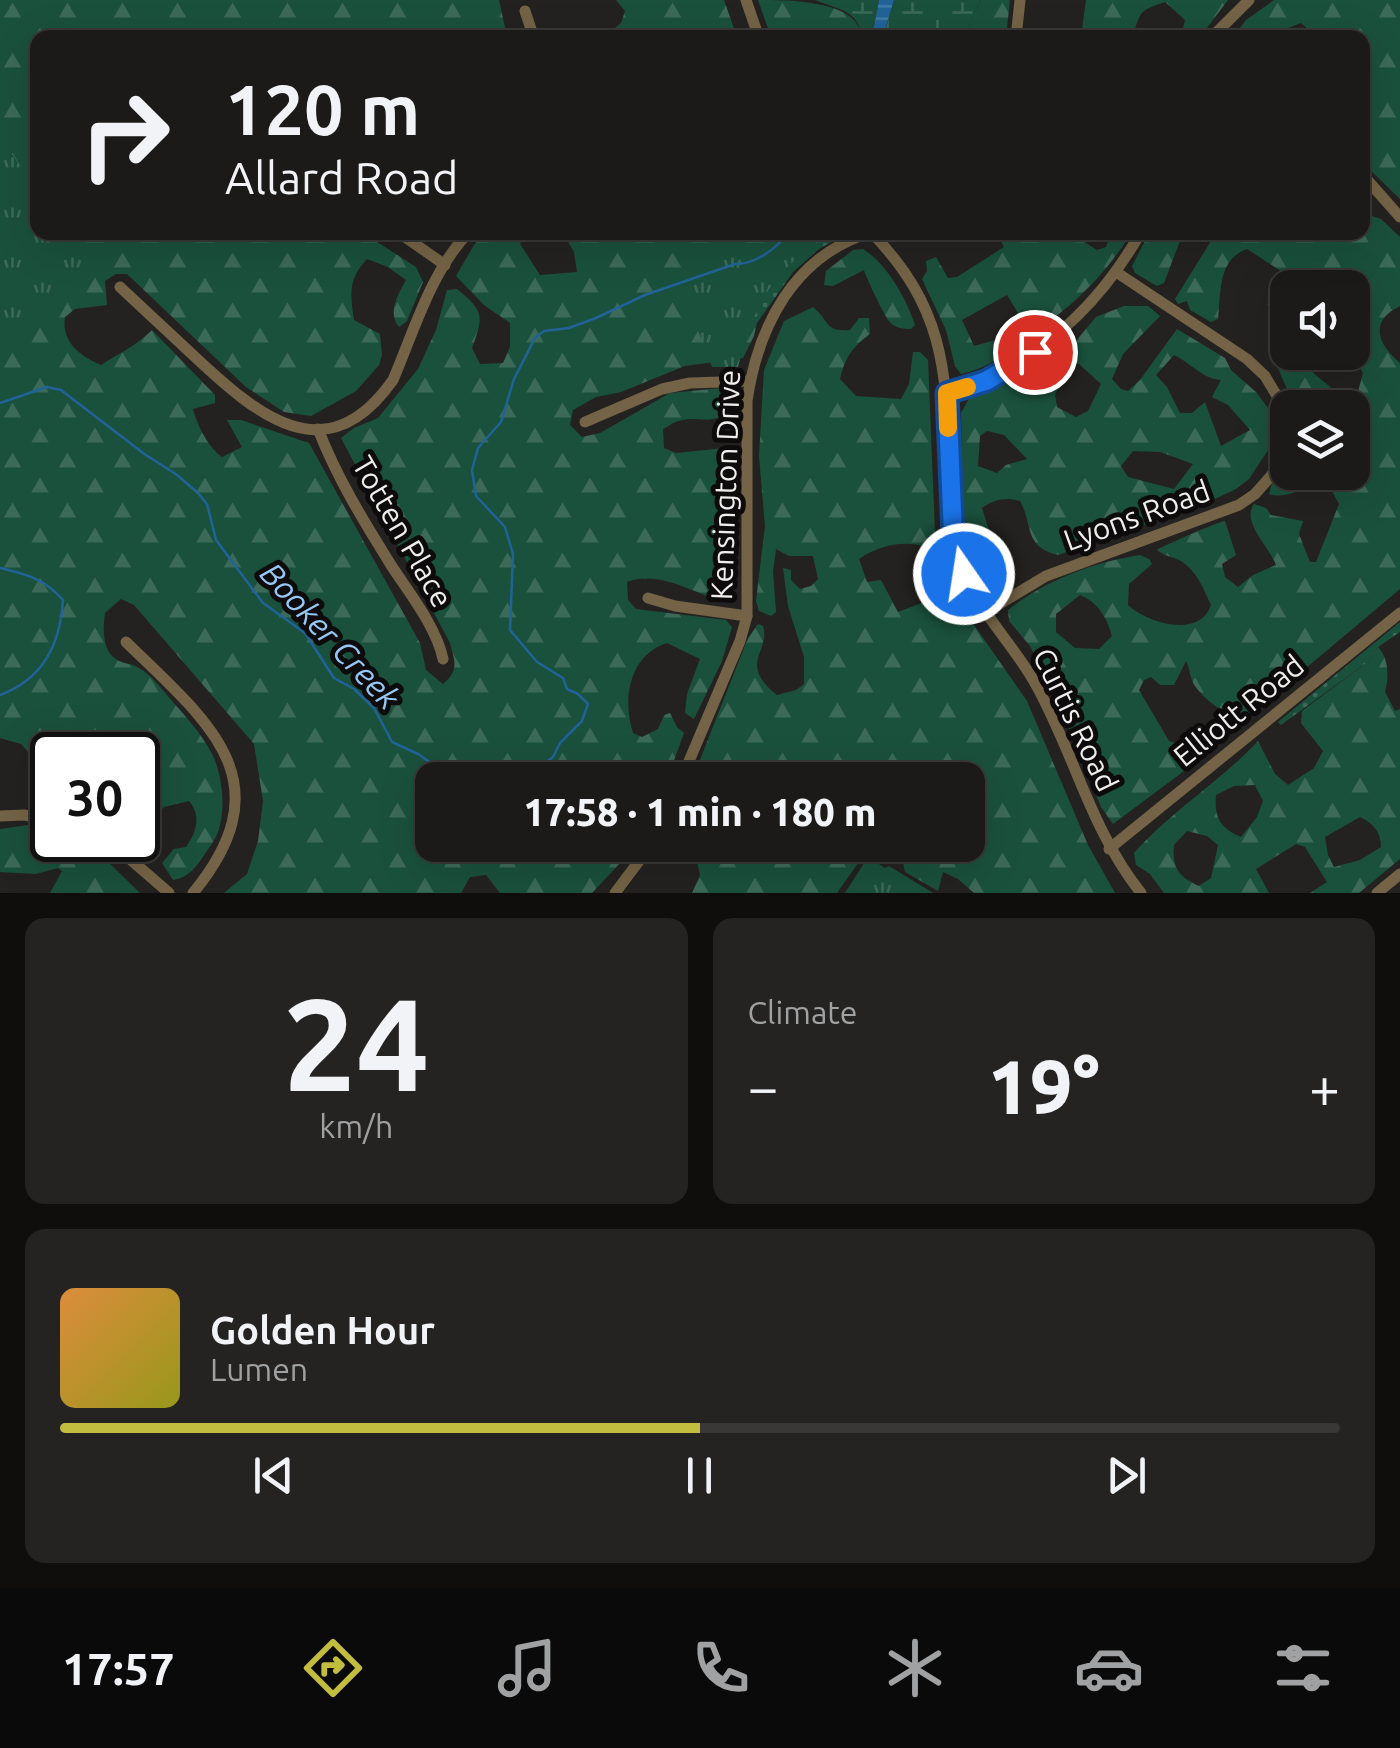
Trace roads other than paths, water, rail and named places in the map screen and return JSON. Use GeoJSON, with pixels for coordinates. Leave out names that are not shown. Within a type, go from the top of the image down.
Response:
{"type":"FeatureCollection","features":[{"type":"Feature","properties":{"kind":"street"},"geometry":{"type":"LineString","coordinates":[[746,0],[757,30]]}},
{"type":"Feature","properties":{"kind":"street"},"geometry":{"type":"LineString","coordinates":[[1017,30],[1020,0]]}},
{"type":"Feature","properties":{"kind":"street"},"geometry":{"type":"LineString","coordinates":[[1219,30],[1249,0]]}},
{"type":"Feature","properties":{"kind":"street"},"geometry":{"type":"LineString","coordinates":[[525,12],[531,30]]}},
{"type":"Feature","properties":{"kind":"street"},"geometry":{"type":"LineString","coordinates":[[1370,183],[1400,217]]}},
{"type":"Feature","properties":{"kind":"street"},"geometry":{"type":"LineString","coordinates":[[410,240],[445,264]]}},
{"type":"Feature","properties":{"kind":"street"},"geometry":{"type":"LineString","coordinates":[[120,287],[244,402],[279,423],[303,430],[318,429],[348,420],[370,407],[394,380],[445,264],[463,240]]}},
{"type":"Feature","properties":{"kind":"street","name":"Kensington Drive"},"geometry":{"type":"LineString","coordinates":[[690,762],[740,642],[747,616],[752,366],[769,321],[793,284],[812,264],[856,240]]}},
{"type":"Feature","properties":{"kind":"street","name":"Curtis Road"},"geometry":{"type":"LineString","coordinates":[[878,240],[904,271],[938,338],[947,393],[956,555],[986,612],[1043,698],[1109,848],[1140,893]]}},
{"type":"Feature","properties":{"kind":"street"},"geometry":{"type":"LineString","coordinates":[[947,393],[986,381],[1053,338],[1116,272],[1136,240]]}},
{"type":"Feature","properties":{"kind":"street","name":"Lyons Road"},"geometry":{"type":"LineString","coordinates":[[1116,272],[1247,360],[1273,390]]}},
{"type":"Feature","properties":{"kind":"street"},"geometry":{"type":"LineString","coordinates":[[585,422],[662,389],[690,383],[750,381]]}},
{"type":"Feature","properties":{"kind":"street","name":"Totten Place"},"geometry":{"type":"LineString","coordinates":[[318,429],[350,500],[412,597],[443,660]]}},
{"type":"Feature","properties":{"kind":"street","name":"Lyons Road"},"geometry":{"type":"LineString","coordinates":[[986,612],[1046,576],[1239,505],[1270,478]]}},
{"type":"Feature","properties":{"kind":"street"},"geometry":{"type":"LineString","coordinates":[[648,598],[675,606],[747,616]]}},
{"type":"Feature","properties":{"kind":"street","name":"Elliott Road"},"geometry":{"type":"LineString","coordinates":[[1109,848],[1400,613]]}},
{"type":"Feature","properties":{"kind":"street"},"geometry":{"type":"LineString","coordinates":[[126,642],[208,723],[229,760],[235,792],[232,827],[218,862],[194,893]]}},
{"type":"Feature","properties":{"kind":"street"},"geometry":{"type":"LineString","coordinates":[[0,816],[30,816]]}},
{"type":"Feature","properties":{"kind":"street"},"geometry":{"type":"LineString","coordinates":[[132,862],[168,893]]}},
{"type":"Feature","properties":{"kind":"street"},"geometry":{"type":"LineString","coordinates":[[615,893],[638,862]]}},
{"type":"Feature","properties":{"kind":"street"},"geometry":{"type":"LineString","coordinates":[[1377,893],[1400,874]]}},
{"type":"Feature","properties":{"kind":"water"},"geometry":{"type":"Polygon","coordinates":[[[879,0],[894,0],[885,30],[873,30],[879,0]]]}},
{"type":"Feature","properties":{"kind":"waterway","name":"Booker Creek"},"geometry":{"type":"LineString","coordinates":[[546,762],[582,721],[588,704],[567,689],[563,678],[537,662],[510,630],[513,554],[505,527],[476,496],[472,470],[478,448],[501,422],[514,379],[535,338],[544,331],[569,328],[645,295],[758,258],[781,240]]}},
{"type":"Feature","properties":{"kind":"waterway","name":"Booker Creek"},"geometry":{"type":"LineString","coordinates":[[0,403],[47,387],[61,390],[177,475],[207,504],[216,540],[263,603],[305,633],[334,678],[354,689],[374,708],[392,742],[430,762]]}},
{"type":"Feature","properties":{"kind":"waterway","name":"Booker Creek"},"geometry":{"type":"LineString","coordinates":[[0,568],[34,578],[63,600],[58,632],[46,658],[28,680],[0,695]]}}]}
